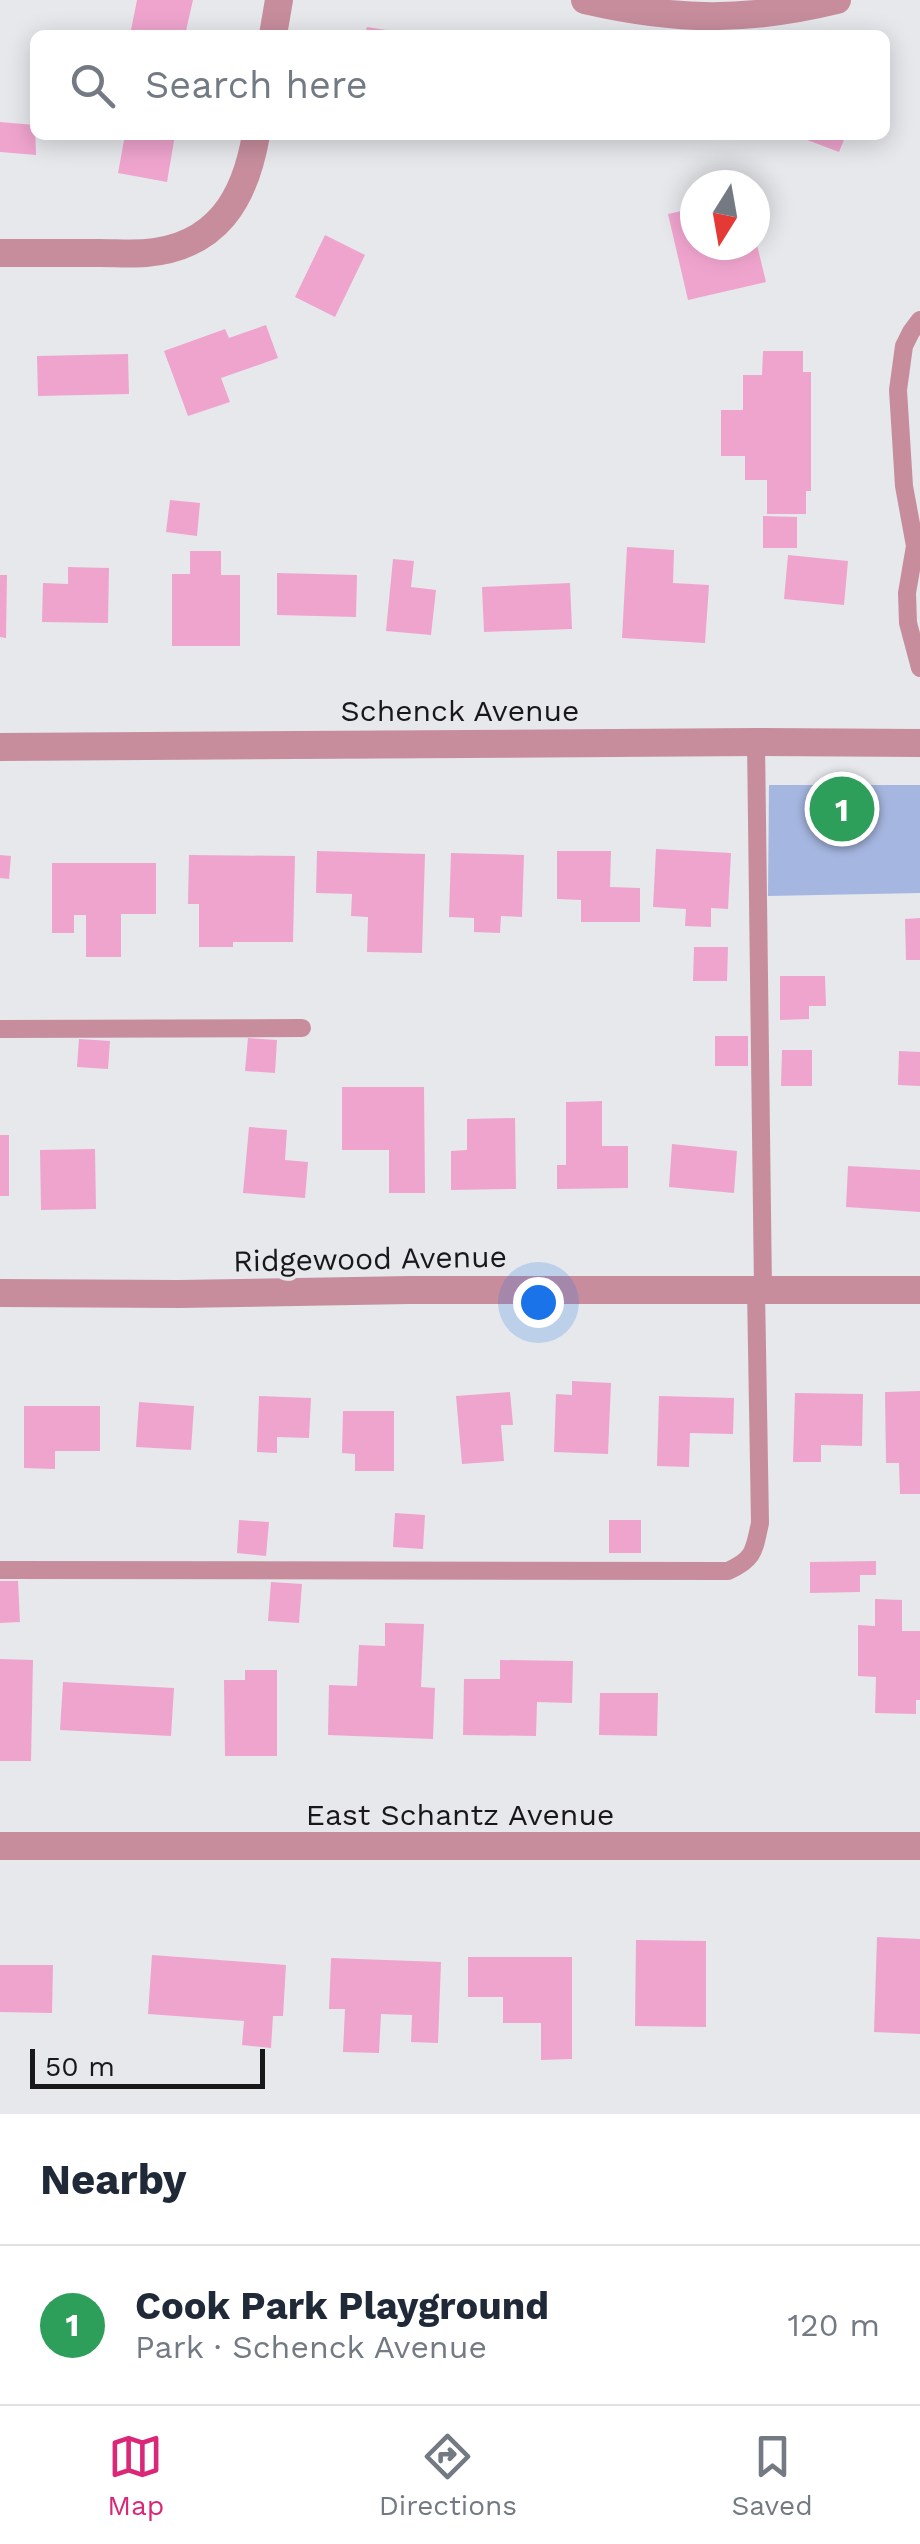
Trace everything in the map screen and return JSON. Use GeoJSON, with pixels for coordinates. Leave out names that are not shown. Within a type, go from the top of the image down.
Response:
{"type":"FeatureCollection","features":[{"type":"Feature","properties":{"kind":"street"},"geometry":{"type":"LineString","coordinates":[[274,30],[279,0]]}},
{"type":"Feature","properties":{"kind":"street"},"geometry":{"type":"LineString","coordinates":[[586,0],[652,12],[733,17],[838,0]]}},
{"type":"Feature","properties":{"kind":"street"},"geometry":{"type":"LineString","coordinates":[[0,253],[148,253],[181,245],[206,232],[226,214],[242,190],[255,140]]}},
{"type":"Feature","properties":{"kind":"street","name":"Schenck Avenue"},"geometry":{"type":"LineString","coordinates":[[0,747],[920,744]]}},
{"type":"Feature","properties":{"kind":"street","name":"Ridgewood Avenue"},"geometry":{"type":"LineString","coordinates":[[0,1293],[920,1290]]}},
{"type":"Feature","properties":{"kind":"street","name":"East Schantz Avenue"},"geometry":{"type":"LineString","coordinates":[[0,1846],[920,1846]]}},
{"type":"Feature","properties":{"kind":"lane"},"geometry":{"type":"LineString","coordinates":[[920,320],[904,346],[898,390],[904,486],[915,546],[907,594],[908,623],[920,668]]}},
{"type":"Feature","properties":{"kind":"lane"},"geometry":{"type":"LineString","coordinates":[[0,1570],[728,1571],[744,1564],[754,1550],[760,1523],[756,742]]}},
{"type":"Feature","properties":{"kind":"lane"},"geometry":{"type":"LineString","coordinates":[[0,1029],[302,1028]]}},
{"type":"Feature","properties":{"kind":"shaded area"},"geometry":{"type":"Polygon","coordinates":[[[769,785],[920,785],[920,893],[768,896],[769,785]]]}},
{"type":"Feature","properties":{"kind":"building"},"geometry":{"type":"Polygon","coordinates":[[[137,0],[193,0],[186,30],[131,30],[137,0]]]}},
{"type":"Feature","properties":{"kind":"building"},"geometry":{"type":"Polygon","coordinates":[[[0,122],[30,125],[36,155],[0,152],[0,122]]]}},
{"type":"Feature","properties":{"kind":"building"},"geometry":{"type":"Polygon","coordinates":[[[124,140],[174,140],[167,182],[118,173],[124,140]]]}},
{"type":"Feature","properties":{"kind":"building"},"geometry":{"type":"Polygon","coordinates":[[[807,140],[844,140],[839,152],[807,140]]]}},
{"type":"Feature","properties":{"kind":"building"},"geometry":{"type":"Polygon","coordinates":[[[680,211],[680,260],[761,260],[766,282],[688,300],[668,214],[680,211]]]}},
{"type":"Feature","properties":{"kind":"building"},"geometry":{"type":"Polygon","coordinates":[[[325,235],[365,255],[335,317],[295,297],[325,235]]]}},
{"type":"Feature","properties":{"kind":"building"},"geometry":{"type":"Polygon","coordinates":[[[266,325],[278,358],[221,378],[230,402],[188,416],[164,351],[225,329],[229,338],[266,325]]]}},
{"type":"Feature","properties":{"kind":"building"},"geometry":{"type":"Polygon","coordinates":[[[763,351],[803,351],[803,372],[811,372],[811,491],[806,491],[806,514],[767,514],[767,480],[745,480],[745,456],[721,456],[721,410],[743,410],[743,375],[762,375],[763,351]]]}},
{"type":"Feature","properties":{"kind":"building"},"geometry":{"type":"Polygon","coordinates":[[[128,354],[129,394],[38,396],[37,356],[128,354]]]}},
{"type":"Feature","properties":{"kind":"building"},"geometry":{"type":"Polygon","coordinates":[[[170,500],[200,503],[197,536],[166,532],[170,500]]]}},
{"type":"Feature","properties":{"kind":"building"},"geometry":{"type":"Polygon","coordinates":[[[763,516],[797,517],[797,548],[763,548],[763,516]]]}},
{"type":"Feature","properties":{"kind":"building"},"geometry":{"type":"Polygon","coordinates":[[[627,547],[674,550],[673,583],[709,585],[705,643],[622,638],[627,547]]]}},
{"type":"Feature","properties":{"kind":"building"},"geometry":{"type":"Polygon","coordinates":[[[190,551],[221,551],[221,575],[240,575],[240,646],[172,646],[172,574],[190,574],[190,551]]]}},
{"type":"Feature","properties":{"kind":"building"},"geometry":{"type":"Polygon","coordinates":[[[788,555],[848,561],[844,605],[784,599],[788,555]]]}},
{"type":"Feature","properties":{"kind":"building"},"geometry":{"type":"Polygon","coordinates":[[[393,559],[414,561],[411,587],[436,590],[431,635],[386,631],[393,559]]]}},
{"type":"Feature","properties":{"kind":"building"},"geometry":{"type":"Polygon","coordinates":[[[68,567],[109,568],[108,623],[42,622],[43,583],[68,584],[68,567]]]}},
{"type":"Feature","properties":{"kind":"building"},"geometry":{"type":"Polygon","coordinates":[[[277,573],[357,575],[356,617],[277,615],[277,573]]]}},
{"type":"Feature","properties":{"kind":"building"},"geometry":{"type":"Polygon","coordinates":[[[0,575],[7,575],[6,638],[0,637],[0,575]]]}},
{"type":"Feature","properties":{"kind":"building"},"geometry":{"type":"Polygon","coordinates":[[[570,583],[572,629],[484,632],[482,587],[570,583]]]}},
{"type":"Feature","properties":{"kind":"building"},"geometry":{"type":"Polygon","coordinates":[[[656,849],[731,853],[728,909],[711,908],[711,927],[685,926],[686,909],[653,907],[656,849]]]}},
{"type":"Feature","properties":{"kind":"building"},"geometry":{"type":"Polygon","coordinates":[[[317,851],[425,854],[422,953],[367,952],[368,917],[351,916],[352,894],[316,893],[317,851]]]}},
{"type":"Feature","properties":{"kind":"building"},"geometry":{"type":"Polygon","coordinates":[[[557,851],[611,851],[610,887],[640,888],[640,922],[581,922],[581,900],[557,899],[557,851]]]}},
{"type":"Feature","properties":{"kind":"building"},"geometry":{"type":"Polygon","coordinates":[[[451,853],[524,855],[522,917],[501,916],[500,933],[474,932],[474,918],[449,917],[451,853]]]}},
{"type":"Feature","properties":{"kind":"building"},"geometry":{"type":"Polygon","coordinates":[[[0,855],[11,856],[9,879],[0,878],[0,855]]]}},
{"type":"Feature","properties":{"kind":"building"},"geometry":{"type":"Polygon","coordinates":[[[189,855],[295,856],[293,942],[233,942],[233,947],[199,947],[199,904],[188,904],[189,855]]]}},
{"type":"Feature","properties":{"kind":"building"},"geometry":{"type":"Polygon","coordinates":[[[52,863],[156,863],[156,914],[121,914],[121,957],[86,957],[86,915],[74,915],[74,933],[52,933],[52,863]]]}},
{"type":"Feature","properties":{"kind":"building"},"geometry":{"type":"Polygon","coordinates":[[[920,918],[920,960],[906,960],[905,919],[920,918]]]}},
{"type":"Feature","properties":{"kind":"building"},"geometry":{"type":"Polygon","coordinates":[[[694,947],[728,947],[727,981],[693,981],[694,947]]]}},
{"type":"Feature","properties":{"kind":"building"},"geometry":{"type":"Polygon","coordinates":[[[780,976],[825,976],[826,1006],[809,1006],[809,1019],[780,1020],[780,976]]]}},
{"type":"Feature","properties":{"kind":"building"},"geometry":{"type":"Polygon","coordinates":[[[715,1036],[748,1036],[748,1066],[715,1066],[715,1036]]]}},
{"type":"Feature","properties":{"kind":"building"},"geometry":{"type":"Polygon","coordinates":[[[248,1038],[277,1040],[275,1073],[245,1071],[248,1038]]]}},
{"type":"Feature","properties":{"kind":"building"},"geometry":{"type":"Polygon","coordinates":[[[79,1039],[110,1041],[108,1069],[77,1067],[79,1039]]]}},
{"type":"Feature","properties":{"kind":"building"},"geometry":{"type":"Polygon","coordinates":[[[782,1050],[812,1050],[812,1086],[781,1086],[782,1050]]]}},
{"type":"Feature","properties":{"kind":"building"},"geometry":{"type":"Polygon","coordinates":[[[899,1051],[920,1052],[920,1086],[898,1085],[899,1051]]]}},
{"type":"Feature","properties":{"kind":"building"},"geometry":{"type":"Polygon","coordinates":[[[342,1087],[424,1087],[425,1193],[389,1193],[389,1150],[342,1150],[342,1087]]]}},
{"type":"Feature","properties":{"kind":"building"},"geometry":{"type":"Polygon","coordinates":[[[602,1101],[602,1146],[628,1146],[628,1188],[557,1189],[557,1165],[566,1165],[566,1102],[602,1101]]]}},
{"type":"Feature","properties":{"kind":"building"},"geometry":{"type":"Polygon","coordinates":[[[515,1118],[516,1189],[451,1190],[451,1151],[467,1150],[467,1119],[515,1118]]]}},
{"type":"Feature","properties":{"kind":"building"},"geometry":{"type":"Polygon","coordinates":[[[249,1127],[287,1130],[285,1160],[308,1162],[305,1198],[243,1193],[249,1127]]]}},
{"type":"Feature","properties":{"kind":"building"},"geometry":{"type":"Polygon","coordinates":[[[0,1135],[9,1135],[9,1196],[0,1196],[0,1135]]]}},
{"type":"Feature","properties":{"kind":"building"},"geometry":{"type":"Polygon","coordinates":[[[672,1144],[737,1151],[734,1193],[669,1187],[672,1144]]]}},
{"type":"Feature","properties":{"kind":"building"},"geometry":{"type":"Polygon","coordinates":[[[95,1149],[96,1209],[41,1210],[40,1150],[95,1149]]]}},
{"type":"Feature","properties":{"kind":"building"},"geometry":{"type":"Polygon","coordinates":[[[848,1166],[920,1170],[920,1212],[846,1207],[848,1166]]]}},
{"type":"Feature","properties":{"kind":"building"},"geometry":{"type":"Polygon","coordinates":[[[572,1381],[611,1383],[608,1454],[554,1452],[556,1394],[572,1395],[572,1381]]]}},
{"type":"Feature","properties":{"kind":"building"},"geometry":{"type":"Polygon","coordinates":[[[920,1391],[920,1494],[900,1494],[899,1463],[886,1463],[885,1392],[920,1391]]]}},
{"type":"Feature","properties":{"kind":"building"},"geometry":{"type":"Polygon","coordinates":[[[510,1392],[513,1425],[501,1425],[504,1461],[462,1464],[456,1396],[510,1392]]]}},
{"type":"Feature","properties":{"kind":"building"},"geometry":{"type":"Polygon","coordinates":[[[795,1393],[863,1394],[862,1446],[821,1445],[821,1462],[793,1462],[795,1393]]]}},
{"type":"Feature","properties":{"kind":"building"},"geometry":{"type":"Polygon","coordinates":[[[259,1396],[311,1398],[309,1438],[277,1437],[277,1453],[257,1452],[259,1396]]]}},
{"type":"Feature","properties":{"kind":"building"},"geometry":{"type":"Polygon","coordinates":[[[659,1396],[734,1398],[733,1434],[690,1433],[689,1467],[657,1466],[659,1396]]]}},
{"type":"Feature","properties":{"kind":"building"},"geometry":{"type":"Polygon","coordinates":[[[139,1402],[194,1406],[191,1450],[136,1447],[139,1402]]]}},
{"type":"Feature","properties":{"kind":"building"},"geometry":{"type":"Polygon","coordinates":[[[24,1406],[100,1406],[100,1451],[55,1451],[55,1469],[24,1468],[24,1406]]]}},
{"type":"Feature","properties":{"kind":"building"},"geometry":{"type":"Polygon","coordinates":[[[343,1411],[394,1411],[394,1471],[355,1471],[355,1454],[342,1453],[343,1411]]]}},
{"type":"Feature","properties":{"kind":"building"},"geometry":{"type":"Polygon","coordinates":[[[395,1513],[425,1515],[423,1549],[393,1547],[395,1513]]]}},
{"type":"Feature","properties":{"kind":"building"},"geometry":{"type":"Polygon","coordinates":[[[239,1520],[269,1522],[266,1556],[237,1553],[239,1520]]]}},
{"type":"Feature","properties":{"kind":"building"},"geometry":{"type":"Polygon","coordinates":[[[609,1520],[641,1520],[641,1553],[609,1553],[609,1520]]]}},
{"type":"Feature","properties":{"kind":"building"},"geometry":{"type":"Polygon","coordinates":[[[876,1561],[876,1575],[860,1575],[860,1592],[810,1593],[810,1562],[876,1561]]]}},
{"type":"Feature","properties":{"kind":"building"},"geometry":{"type":"Polygon","coordinates":[[[0,1581],[18,1581],[20,1622],[0,1623],[0,1581]]]}},
{"type":"Feature","properties":{"kind":"building"},"geometry":{"type":"Polygon","coordinates":[[[271,1582],[302,1584],[299,1623],[268,1621],[271,1582]]]}},
{"type":"Feature","properties":{"kind":"building"},"geometry":{"type":"Polygon","coordinates":[[[875,1599],[902,1600],[902,1631],[920,1631],[920,1700],[916,1700],[916,1714],[875,1713],[876,1677],[858,1676],[858,1625],[875,1626],[875,1599]]]}},
{"type":"Feature","properties":{"kind":"building"},"geometry":{"type":"Polygon","coordinates":[[[385,1623],[424,1624],[421,1687],[435,1688],[433,1739],[328,1735],[329,1685],[357,1686],[359,1645],[385,1646],[385,1623]]]}},
{"type":"Feature","properties":{"kind":"building"},"geometry":{"type":"Polygon","coordinates":[[[0,1659],[33,1660],[31,1761],[0,1761],[0,1659]]]}},
{"type":"Feature","properties":{"kind":"building"},"geometry":{"type":"Polygon","coordinates":[[[500,1660],[573,1661],[572,1703],[537,1702],[536,1736],[463,1735],[464,1679],[500,1679],[500,1660]]]}},
{"type":"Feature","properties":{"kind":"building"},"geometry":{"type":"Polygon","coordinates":[[[245,1670],[277,1670],[277,1756],[225,1756],[224,1680],[245,1680],[245,1670]]]}},
{"type":"Feature","properties":{"kind":"building"},"geometry":{"type":"Polygon","coordinates":[[[63,1682],[174,1688],[171,1736],[60,1730],[63,1682]]]}},
{"type":"Feature","properties":{"kind":"building"},"geometry":{"type":"Polygon","coordinates":[[[600,1693],[658,1693],[657,1736],[599,1735],[600,1693]]]}},
{"type":"Feature","properties":{"kind":"building"},"geometry":{"type":"Polygon","coordinates":[[[877,1937],[920,1939],[920,2034],[874,2032],[877,1937]]]}},
{"type":"Feature","properties":{"kind":"building"},"geometry":{"type":"Polygon","coordinates":[[[636,1940],[706,1941],[706,2027],[635,2026],[636,1940]]]}},
{"type":"Feature","properties":{"kind":"building"},"geometry":{"type":"Polygon","coordinates":[[[152,1955],[286,1965],[283,2016],[273,2016],[271,2048],[242,2045],[244,2021],[148,2014],[152,1955]]]}},
{"type":"Feature","properties":{"kind":"building"},"geometry":{"type":"Polygon","coordinates":[[[468,1957],[572,1957],[572,2059],[541,2060],[541,2023],[503,2023],[503,1997],[468,1997],[468,1957]]]}},
{"type":"Feature","properties":{"kind":"building"},"geometry":{"type":"Polygon","coordinates":[[[331,1958],[441,1962],[438,2043],[411,2042],[412,2015],[381,2014],[379,2053],[343,2052],[345,2009],[329,2009],[331,1958]]]}},
{"type":"Feature","properties":{"kind":"building"},"geometry":{"type":"Polygon","coordinates":[[[0,1965],[53,1965],[52,2013],[0,2012],[0,1965]]]}},
{"type":"Feature","properties":{"kind":"place","name":"Cook Park Playground"},"geometry":{"type":"Point","coordinates":[842,809]}}]}
